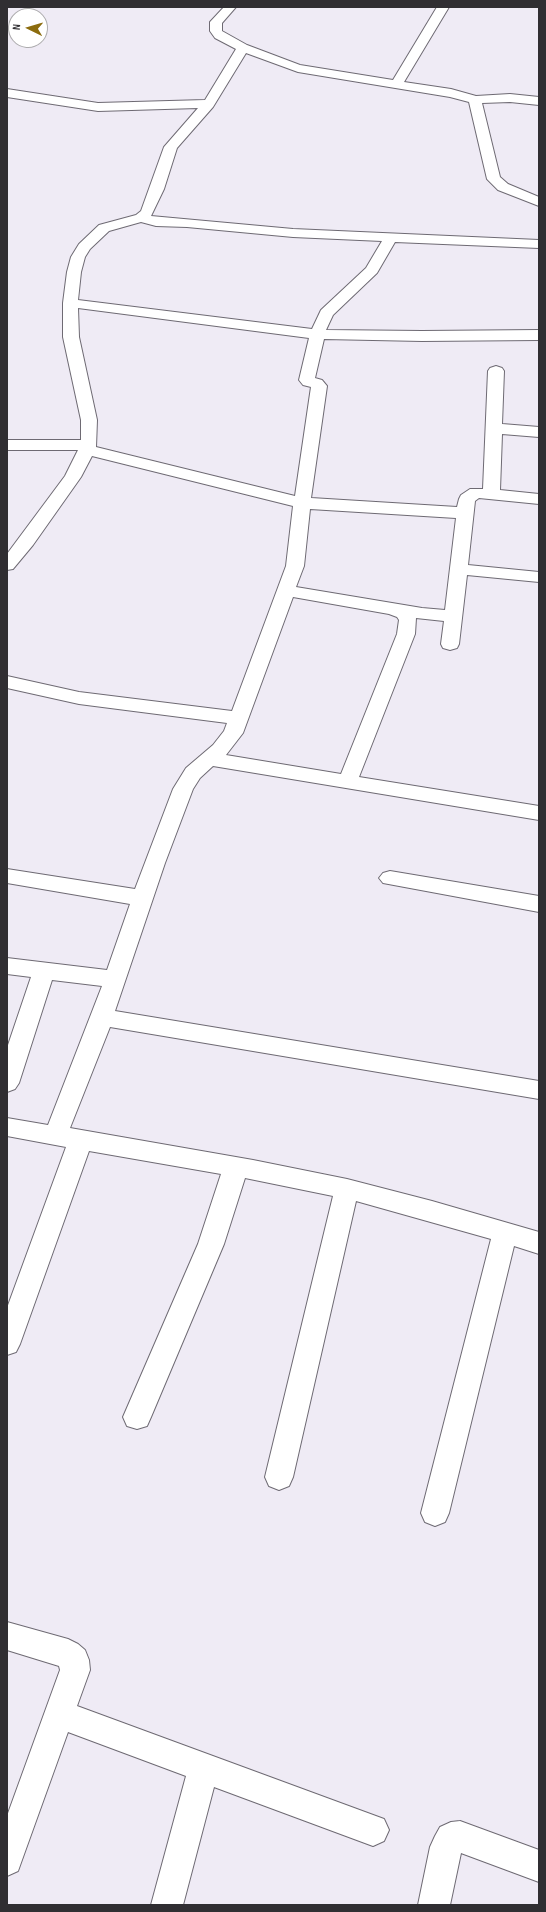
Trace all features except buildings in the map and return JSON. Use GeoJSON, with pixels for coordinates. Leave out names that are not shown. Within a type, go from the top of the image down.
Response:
{"type":"FeatureCollection","features":[{"type":"Feature","properties":{"kind":"street"},"geometry":{"type":"LineString","coordinates":[[230,7],[214,26],[219,35],[243,48],[298,68],[349,78],[396,84],[458,95],[475,100],[510,98],[539,101]]}},
{"type":"Feature","properties":{"kind":"street"},"geometry":{"type":"LineString","coordinates":[[396,84],[443,7]]}},
{"type":"Feature","properties":{"kind":"street"},"geometry":{"type":"LineString","coordinates":[[7,565],[73,477],[88,448],[89,420],[71,337],[70,303],[76,264],[84,247],[91,237],[104,228],[141,218],[147,213],[171,147],[210,104],[243,48]]}},
{"type":"Feature","properties":{"kind":"street"},"geometry":{"type":"LineString","coordinates":[[7,93],[98,106],[173,106],[210,104]]}},
{"type":"Feature","properties":{"kind":"street"},"geometry":{"type":"LineString","coordinates":[[475,100],[494,179],[503,187],[539,202]]}},
{"type":"Feature","properties":{"kind":"street"},"geometry":{"type":"LineString","coordinates":[[141,218],[156,222],[186,223],[270,231],[539,244]]}},
{"type":"Feature","properties":{"kind":"street"},"geometry":{"type":"LineString","coordinates":[[55,1136],[102,1016],[182,789],[193,773],[227,742],[233,733],[295,566],[302,502],[319,386],[316,383],[309,382],[307,380],[317,334],[326,313],[372,270],[377,264],[391,238]]}},
{"type":"Feature","properties":{"kind":"street"},"geometry":{"type":"LineString","coordinates":[[70,303],[317,334],[422,336],[539,335]]}},
{"type":"Feature","properties":{"kind":"street"},"geometry":{"type":"LineString","coordinates":[[491,495],[496,370]]}},
{"type":"Feature","properties":{"kind":"street"},"geometry":{"type":"LineString","coordinates":[[493,428],[539,432]]}},
{"type":"Feature","properties":{"kind":"street"},"geometry":{"type":"LineString","coordinates":[[7,445],[88,448],[302,502],[465,513]]}},
{"type":"Feature","properties":{"kind":"street"},"geometry":{"type":"LineString","coordinates":[[450,644],[467,499],[470,495],[476,494],[539,499]]}},
{"type":"Feature","properties":{"kind":"street"},"geometry":{"type":"LineString","coordinates":[[459,569],[539,577]]}},
{"type":"Feature","properties":{"kind":"street"},"geometry":{"type":"LineString","coordinates":[[285,590],[422,614],[454,616]]}},
{"type":"Feature","properties":{"kind":"street"},"geometry":{"type":"LineString","coordinates":[[347,783],[406,634],[408,620],[403,613],[394,609]]}},
{"type":"Feature","properties":{"kind":"street"},"geometry":{"type":"LineString","coordinates":[[7,682],[79,698],[238,718]]}},
{"type":"Feature","properties":{"kind":"street"},"geometry":{"type":"LineString","coordinates":[[208,759],[347,783],[539,813]]}},
{"type":"Feature","properties":{"kind":"street"},"geometry":{"type":"LineString","coordinates":[[7,876],[143,898]]}},
{"type":"Feature","properties":{"kind":"street"},"geometry":{"type":"LineString","coordinates":[[390,878],[539,904]]}},
{"type":"Feature","properties":{"kind":"street"},"geometry":{"type":"LineString","coordinates":[[7,966],[114,979]]}},
{"type":"Feature","properties":{"kind":"street"},"geometry":{"type":"LineString","coordinates":[[7,1083],[44,971]]}},
{"type":"Feature","properties":{"kind":"street"},"geometry":{"type":"LineString","coordinates":[[102,1016],[539,1090]]}},
{"type":"Feature","properties":{"kind":"street"},"geometry":{"type":"LineString","coordinates":[[7,1127],[80,1141],[236,1167],[348,1189],[505,1232],[539,1243]]}},
{"type":"Feature","properties":{"kind":"street"},"geometry":{"type":"LineString","coordinates":[[7,1344],[80,1141]]}},
{"type":"Feature","properties":{"kind":"street"},"geometry":{"type":"LineString","coordinates":[[137,1417],[211,1244],[236,1167]]}},
{"type":"Feature","properties":{"kind":"street"},"geometry":{"type":"LineString","coordinates":[[279,1477],[348,1189]]}},
{"type":"Feature","properties":{"kind":"street"},"geometry":{"type":"LineString","coordinates":[[435,1513],[505,1232]]}},
{"type":"Feature","properties":{"kind":"street"},"geometry":{"type":"LineString","coordinates":[[7,1636],[68,1654],[74,1660],[75,1670],[7,1860]]}},
{"type":"Feature","properties":{"kind":"street"},"geometry":{"type":"LineString","coordinates":[[60,1714],[373,1830]]}},
{"type":"Feature","properties":{"kind":"street"},"geometry":{"type":"LineString","coordinates":[[167,1905],[204,1767]]}},
{"type":"Feature","properties":{"kind":"street"},"geometry":{"type":"LineString","coordinates":[[434,1905],[446,1847],[451,1838],[460,1838],[539,1866]]}}]}
